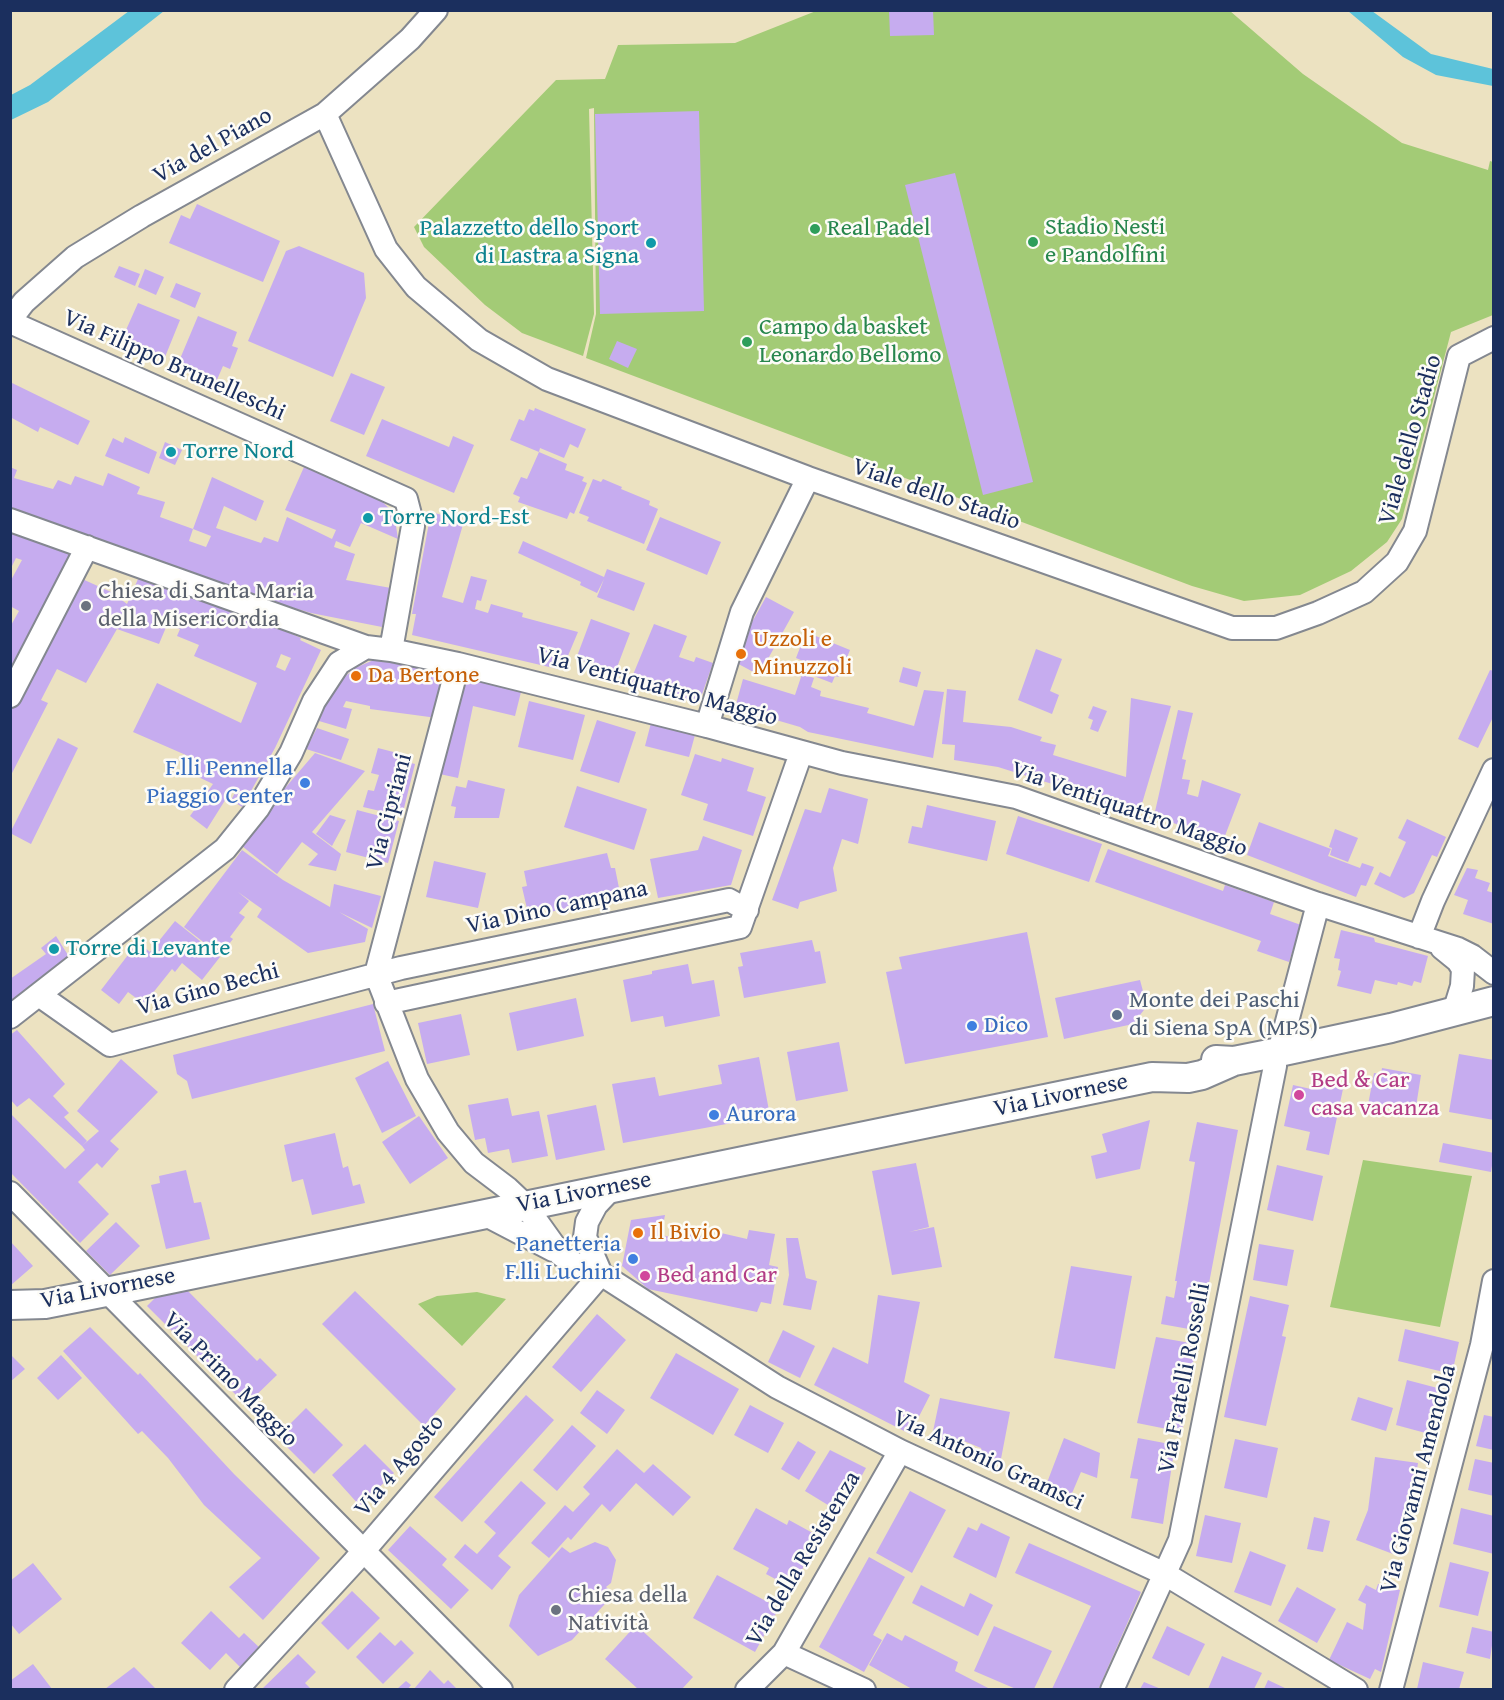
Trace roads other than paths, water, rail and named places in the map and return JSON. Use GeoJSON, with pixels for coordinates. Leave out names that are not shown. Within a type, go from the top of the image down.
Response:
{"type":"FeatureCollection","features":[{"type":"Feature","properties":{"kind":"main road","name":"Via Livornese"},"geometry":{"type":"LineString","coordinates":[[1391,1028],[1491,1008]]}},
{"type":"Feature","properties":{"kind":"main road","name":"Via Livornese"},"geometry":{"type":"LineString","coordinates":[[10,1305],[45,1304],[106,1292],[1158,1076],[1188,1078],[1202,1076],[1234,1061],[1277,1059],[1454,1012],[1491,1008]]}},
{"type":"Feature","properties":{"kind":"street","name":"Via del Piano"},"geometry":{"type":"LineString","coordinates":[[10,321],[24,302],[75,257],[142,216],[325,114],[411,39],[436,10]]}},
{"type":"Feature","properties":{"kind":"street","name":"Viale dello Stadio"},"geometry":{"type":"LineString","coordinates":[[325,114],[386,249],[416,287],[479,340],[548,379],[808,478],[1232,628],[1276,628],[1364,592],[1397,562],[1415,531],[1459,356],[1494,338]]}},
{"type":"Feature","properties":{"kind":"street","name":"Via Filippo Brunelleschi"},"geometry":{"type":"LineString","coordinates":[[10,321],[406,499],[413,526],[391,650]]}},
{"type":"Feature","properties":{"kind":"street"},"geometry":{"type":"LineString","coordinates":[[706,726],[742,612],[808,478]]}},
{"type":"Feature","properties":{"kind":"street","name":"Via Ventiquattro Maggio"},"geometry":{"type":"LineString","coordinates":[[10,520],[366,647],[458,664],[706,726],[801,753],[1016,797],[1472,956],[1494,973]]}},
{"type":"Feature","properties":{"kind":"street"},"geometry":{"type":"LineString","coordinates":[[10,696],[87,547]]}},
{"type":"Feature","properties":{"kind":"street"},"geometry":{"type":"LineString","coordinates":[[10,1017],[225,849],[258,808],[286,762],[314,702],[339,663],[366,647]]}},
{"type":"Feature","properties":{"kind":"street","name":"Via Cipriani"},"geometry":{"type":"LineString","coordinates":[[376,974],[458,664]]}},
{"type":"Feature","properties":{"kind":"street"},"geometry":{"type":"LineString","coordinates":[[376,974],[386,1002],[744,918],[801,753]]}},
{"type":"Feature","properties":{"kind":"street"},"geometry":{"type":"LineString","coordinates":[[1425,939],[1433,901],[1494,770]]}},
{"type":"Feature","properties":{"kind":"street","name":"Via Dino Campana"},"geometry":{"type":"LineString","coordinates":[[376,974],[729,900],[744,918]]}},
{"type":"Feature","properties":{"kind":"street","name":"Via Fratelli Rosselli"},"geometry":{"type":"LineString","coordinates":[[1112,1689],[1180,1540],[1277,1059],[1318,904]]}},
{"type":"Feature","properties":{"kind":"street","name":"Via Ventiquattro Maggio"},"geometry":{"type":"LineString","coordinates":[[1425,939],[1458,961],[1491,1008]]}},
{"type":"Feature","properties":{"kind":"street"},"geometry":{"type":"LineString","coordinates":[[1454,1012],[1462,986],[1462,969]]}},
{"type":"Feature","properties":{"kind":"street","name":"Via Gino Bechi"},"geometry":{"type":"LineString","coordinates":[[39,995],[110,1045],[376,974]]}},
{"type":"Feature","properties":{"kind":"street","name":"Via Antonio Gramsci"},"geometry":{"type":"LineString","coordinates":[[386,1002],[417,1079],[448,1132],[474,1163],[500,1182],[525,1205],[560,1254]]}},
{"type":"Feature","properties":{"kind":"street"},"geometry":{"type":"LineString","coordinates":[[601,1274],[585,1237],[587,1222],[596,1205],[612,1188]]}},
{"type":"Feature","properties":{"kind":"street","name":"Via Primo Maggio"},"geometry":{"type":"LineString","coordinates":[[10,1193],[501,1689]]}},
{"type":"Feature","properties":{"kind":"street","name":"Via Antonio Gramsci"},"geometry":{"type":"LineString","coordinates":[[484,1214],[571,1262],[601,1274],[777,1387],[900,1451],[1166,1574],[1356,1689]]}},
{"type":"Feature","properties":{"kind":"street","name":"Via 4 Agosto"},"geometry":{"type":"LineString","coordinates":[[236,1689],[363,1552],[495,1395],[601,1274]]}},
{"type":"Feature","properties":{"kind":"street","name":"Via Giovanni Amendola"},"geometry":{"type":"LineString","coordinates":[[1391,1689],[1488,1347],[1494,1281]]}},
{"type":"Feature","properties":{"kind":"street","name":"Via della Resistenza"},"geometry":{"type":"LineString","coordinates":[[747,1689],[784,1653],[900,1451]]}},
{"type":"Feature","properties":{"kind":"street"},"geometry":{"type":"LineString","coordinates":[[784,1653],[864,1689]]}},
{"type":"Feature","properties":{"kind":"water"},"geometry":{"type":"Polygon","coordinates":[[[129,11],[164,11],[48,102],[11,120],[11,95],[30,85],[129,11]]]}},
{"type":"Feature","properties":{"kind":"water"},"geometry":{"type":"Polygon","coordinates":[[[1348,11],[1372,11],[1431,54],[1493,69],[1493,86],[1436,75],[1403,57],[1348,11]]]}},
{"type":"Feature","properties":{"kind":"place","name":"Real Padel"},"geometry":{"type":"Point","coordinates":[815,229]}},
{"type":"Feature","properties":{"kind":"place","name":"Stadio Nesti e Pandolfini"},"geometry":{"type":"Point","coordinates":[1033,242]}},
{"type":"Feature","properties":{"kind":"place","name":"Palazzetto dello Sport di Lastra a Signa"},"geometry":{"type":"Point","coordinates":[651,243]}},
{"type":"Feature","properties":{"kind":"place","name":"Campo da basket Leonardo Bellomo"},"geometry":{"type":"Point","coordinates":[747,342]}},
{"type":"Feature","properties":{"kind":"place","name":"Torre Nord"},"geometry":{"type":"Point","coordinates":[171,452]}},
{"type":"Feature","properties":{"kind":"place","name":"Torre Nord-Est"},"geometry":{"type":"Point","coordinates":[368,518]}},
{"type":"Feature","properties":{"kind":"place","name":"Chiesa di Santa Maria della Misericordia"},"geometry":{"type":"Point","coordinates":[86,606]}},
{"type":"Feature","properties":{"kind":"place","name":"Uzzoli e Minuzzoli"},"geometry":{"type":"Point","coordinates":[741,654]}},
{"type":"Feature","properties":{"kind":"place","name":"Da Bertone"},"geometry":{"type":"Point","coordinates":[356,676]}},
{"type":"Feature","properties":{"kind":"place","name":"F.lli Pennella Piaggio Center"},"geometry":{"type":"Point","coordinates":[305,783]}},
{"type":"Feature","properties":{"kind":"place","name":"Torre di Levante"},"geometry":{"type":"Point","coordinates":[54,949]}},
{"type":"Feature","properties":{"kind":"place","name":"Monte dei Paschi di Siena SpA (MPS)"},"geometry":{"type":"Point","coordinates":[1117,1015]}},
{"type":"Feature","properties":{"kind":"place","name":"Dico"},"geometry":{"type":"Point","coordinates":[972,1026]}},
{"type":"Feature","properties":{"kind":"place","name":"Bed & Car casa vacanza"},"geometry":{"type":"Point","coordinates":[1299,1095]}},
{"type":"Feature","properties":{"kind":"place","name":"Aurora"},"geometry":{"type":"Point","coordinates":[714,1115]}},
{"type":"Feature","properties":{"kind":"place","name":"Il Bivio"},"geometry":{"type":"Point","coordinates":[638,1233]}},
{"type":"Feature","properties":{"kind":"place","name":"Panetteria F.lli Luchini"},"geometry":{"type":"Point","coordinates":[633,1259]}},
{"type":"Feature","properties":{"kind":"place","name":"Bed and Car"},"geometry":{"type":"Point","coordinates":[645,1276]}},
{"type":"Feature","properties":{"kind":"place","name":"Chiesa della Natività"},"geometry":{"type":"Point","coordinates":[556,1610]}}]}
